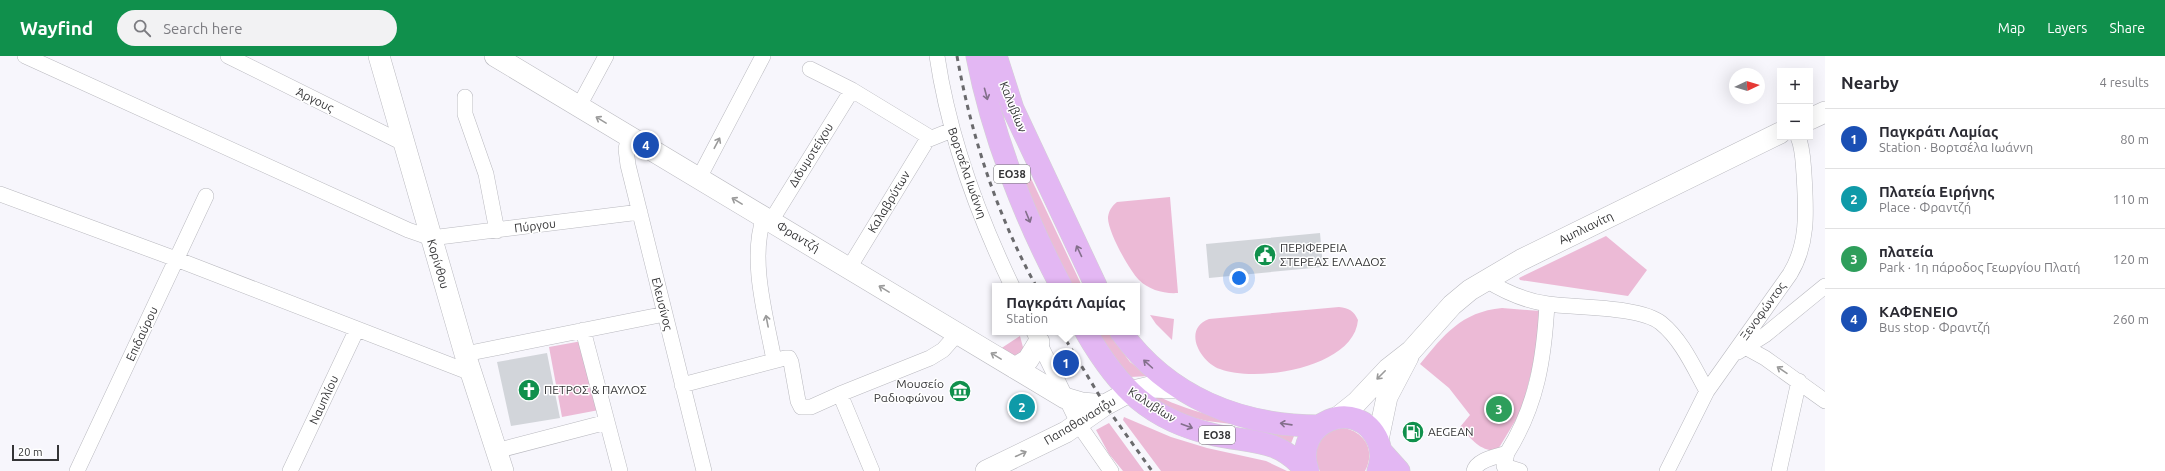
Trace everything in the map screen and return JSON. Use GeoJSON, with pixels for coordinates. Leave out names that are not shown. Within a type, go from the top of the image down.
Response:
{"type":"FeatureCollection","features":[{"type":"Feature","properties":{"kind":"main road","name":"Κορίνθου"},"geometry":{"type":"LineString","coordinates":[[379,56],[468,363],[503,471]]}},
{"type":"Feature","properties":{"kind":"main road","name":"Φραντζή"},"geometry":{"type":"LineString","coordinates":[[495,56],[1065,398],[1082,403],[1105,405]]}},
{"type":"Feature","properties":{"kind":"main road","name":"Καλυβίων"},"geometry":{"type":"LineString","coordinates":[[977,56],[988,100],[1008,164],[1036,236],[1060,283]]}},
{"type":"Feature","properties":{"kind":"main road","name":"Καλυβίων"},"geometry":{"type":"LineString","coordinates":[[996,56],[1013,109],[1095,283]]}},
{"type":"Feature","properties":{"kind":"main road","name":"Αμπλιανίτη"},"geometry":{"type":"LineString","coordinates":[[1328,422],[1357,402],[1388,369],[1411,351],[1452,305],[1486,280],[1522,260],[1777,134]]}},
{"type":"Feature","properties":{"kind":"main road","name":"Καλυβίων"},"geometry":{"type":"LineString","coordinates":[[1088,335],[1112,373],[1129,392],[1158,413],[1184,425],[1215,435],[1269,444],[1281,449],[1293,457],[1307,471]]}},
{"type":"Feature","properties":{"kind":"main road","name":"ΕΟ38"},"geometry":{"type":"LineString","coordinates":[[1123,335],[1142,358],[1179,388],[1224,411],[1276,423],[1358,420],[1370,428],[1379,454],[1399,471]]}},
{"type":"Feature","properties":{"kind":"main road"},"geometry":{"type":"LineString","coordinates":[[1015,368],[1028,360],[1036,337]]}},
{"type":"Feature","properties":{"kind":"main road","name":"Αμπλιανίτη"},"geometry":{"type":"LineString","coordinates":[[1379,454],[1387,397],[1411,351]]}},
{"type":"Feature","properties":{"kind":"main road","name":"Παπαθανασίου"},"geometry":{"type":"LineString","coordinates":[[986,471],[1079,425],[1105,405],[1129,392],[1150,387],[1179,388]]}},
{"type":"Feature","properties":{"kind":"main road","name":"ΕΟ38"},"geometry":{"type":"LineString","coordinates":[[1307,471],[1305,450],[1310,437],[1328,422]]}},
{"type":"Feature","properties":{"kind":"street"},"geometry":{"type":"LineString","coordinates":[[25,56],[408,230],[431,238]]}},
{"type":"Feature","properties":{"kind":"street","name":"Άργους"},"geometry":{"type":"LineString","coordinates":[[228,56],[403,143]]}},
{"type":"Feature","properties":{"kind":"street"},"geometry":{"type":"LineString","coordinates":[[579,106],[606,56]]}},
{"type":"Feature","properties":{"kind":"street"},"geometry":{"type":"LineString","coordinates":[[699,178],[763,56]]}},
{"type":"Feature","properties":{"kind":"street","name":"Βορτσέλα Ιωάννη"},"geometry":{"type":"LineString","coordinates":[[937,56],[952,130],[975,202],[1011,283]]}},
{"type":"Feature","properties":{"kind":"street"},"geometry":{"type":"LineString","coordinates":[[810,69],[852,90],[931,138],[952,130]]}},
{"type":"Feature","properties":{"kind":"street","name":"Διδυμοτείχου"},"geometry":{"type":"LineString","coordinates":[[774,360],[763,303],[759,261],[759,229],[852,90]]}},
{"type":"Feature","properties":{"kind":"street"},"geometry":{"type":"LineString","coordinates":[[465,97],[466,114],[486,174],[497,231]]}},
{"type":"Feature","properties":{"kind":"street","name":"Ελευσίνος"},"geometry":{"type":"LineString","coordinates":[[629,136],[626,148],[627,158],[704,471]]}},
{"type":"Feature","properties":{"kind":"street","name":"Καλαβρύτων"},"geometry":{"type":"LineString","coordinates":[[849,268],[927,140],[931,138]]}},
{"type":"Feature","properties":{"kind":"street","name":"Ξενοφώντος"},"geometry":{"type":"LineString","coordinates":[[1666,471],[1707,391],[1726,362],[1790,274],[1801,254],[1804,240],[1806,202],[1802,152],[1799,140]]}},
{"type":"Feature","properties":{"kind":"street"},"geometry":{"type":"LineString","coordinates":[[0,194],[176,259],[357,329],[468,363],[583,330],[665,314]]}},
{"type":"Feature","properties":{"kind":"street","name":"Επιδαύρου"},"geometry":{"type":"LineString","coordinates":[[77,471],[206,196]]}},
{"type":"Feature","properties":{"kind":"street","name":"Πύργου"},"geometry":{"type":"LineString","coordinates":[[431,238],[497,231],[640,212]]}},
{"type":"Feature","properties":{"kind":"street"},"geometry":{"type":"LineString","coordinates":[[1486,280],[1514,295],[1547,304],[1640,314],[1656,320],[1676,339],[1707,391]]}},
{"type":"Feature","properties":{"kind":"street"},"geometry":{"type":"LineString","coordinates":[[1726,362],[1745,347],[1765,335],[1825,286]]}},
{"type":"Feature","properties":{"kind":"street"},"geometry":{"type":"LineString","coordinates":[[1520,471],[1504,466],[1507,453],[1528,415],[1536,390],[1545,339],[1547,304]]}},
{"type":"Feature","properties":{"kind":"street","name":"Ναυπλίου"},"geometry":{"type":"LineString","coordinates":[[290,471],[357,329]]}},
{"type":"Feature","properties":{"kind":"street"},"geometry":{"type":"LineString","coordinates":[[583,330],[620,471]]}},
{"type":"Feature","properties":{"kind":"street"},"geometry":{"type":"LineString","coordinates":[[682,385],[784,358],[790,360],[798,401],[801,407],[810,407],[930,358],[943,350],[958,333]]}},
{"type":"Feature","properties":{"kind":"street"},"geometry":{"type":"LineString","coordinates":[[1036,337],[1079,425],[1111,471]]}},
{"type":"Feature","properties":{"kind":"street"},"geometry":{"type":"LineString","coordinates":[[1745,347],[1799,381],[1825,401]]}},
{"type":"Feature","properties":{"kind":"street"},"geometry":{"type":"LineString","coordinates":[[1779,471],[1799,381]]}},
{"type":"Feature","properties":{"kind":"street"},"geometry":{"type":"LineString","coordinates":[[840,394],[872,471]]}},
{"type":"Feature","properties":{"kind":"street"},"geometry":{"type":"LineString","coordinates":[[496,452],[607,422]]}},
{"type":"Feature","properties":{"kind":"street"},"geometry":{"type":"LineString","coordinates":[[1474,471],[1478,464],[1507,453]]}},
{"type":"Feature","properties":{"kind":"shaded area"},"geometry":{"type":"Polygon","coordinates":[[[1024,169],[1027,170],[1081,283],[1069,283],[1024,184],[1024,169]]]}},
{"type":"Feature","properties":{"kind":"shaded area"},"geometry":{"type":"Polygon","coordinates":[[[1170,197],[1178,293],[1157,291],[1139,280],[1119,250],[1111,231],[1108,217],[1111,208],[1117,202],[1170,197]]]}},
{"type":"Feature","properties":{"kind":"shaded area"},"geometry":{"type":"Polygon","coordinates":[[[1606,236],[1647,270],[1628,296],[1520,280],[1519,278],[1606,236]]]}},
{"type":"Feature","properties":{"kind":"shaded area"},"geometry":{"type":"Polygon","coordinates":[[[1339,307],[1351,310],[1358,320],[1352,336],[1340,350],[1322,360],[1301,368],[1256,374],[1236,373],[1220,369],[1206,360],[1197,345],[1195,337],[1201,324],[1209,319],[1339,307]]]}},
{"type":"Feature","properties":{"kind":"shaded area"},"geometry":{"type":"Polygon","coordinates":[[[1502,308],[1540,311],[1537,349],[1524,401],[1526,403],[1497,451],[1485,449],[1476,444],[1460,427],[1470,415],[1449,388],[1420,364],[1446,335],[1464,320],[1475,314],[1502,308]]]}},
{"type":"Feature","properties":{"kind":"shaded area"},"geometry":{"type":"Polygon","coordinates":[[[1150,315],[1174,319],[1172,340],[1156,324],[1150,315]]]}},
{"type":"Feature","properties":{"kind":"shaded area"},"geometry":{"type":"Polygon","coordinates":[[[1096,335],[1110,335],[1130,362],[1150,376],[1130,377],[1096,335]]]}},
{"type":"Feature","properties":{"kind":"shaded area"},"geometry":{"type":"Polygon","coordinates":[[[1020,336],[1024,351],[1019,360],[997,351],[1020,336]]]}},
{"type":"Feature","properties":{"kind":"shaded area"},"geometry":{"type":"Polygon","coordinates":[[[582,341],[599,410],[562,417],[549,347],[582,341]]]}},
{"type":"Feature","properties":{"kind":"shaded area"},"geometry":{"type":"Polygon","coordinates":[[[1150,392],[1185,407],[1221,418],[1296,431],[1290,446],[1282,440],[1248,426],[1207,421],[1191,417],[1160,404],[1150,392]]]}},
{"type":"Feature","properties":{"kind":"shaded area"},"geometry":{"type":"Polygon","coordinates":[[[1124,417],[1171,437],[1207,448],[1266,461],[1287,471],[1161,471],[1123,420],[1124,417]]]}},
{"type":"Feature","properties":{"kind":"shaded area"},"geometry":{"type":"Polygon","coordinates":[[[1109,423],[1144,471],[1123,471],[1109,454],[1096,430],[1109,423]]]}},
{"type":"Feature","properties":{"kind":"shaded area"},"geometry":{"type":"Polygon","coordinates":[[[1344,428],[1351,430],[1363,438],[1369,450],[1368,464],[1365,471],[1320,471],[1316,461],[1318,445],[1321,440],[1331,431],[1344,428]]]}},
{"type":"Feature","properties":{"kind":"building","name":"ΠΕΡΙΦΕΡΕΙΑ ΣΤΕΡΕΑΣ ΕΛΛΑΔΟΣ"},"geometry":{"type":"Polygon","coordinates":[[[1320,233],[1323,267],[1209,278],[1206,244],[1320,233]]]}},
{"type":"Feature","properties":{"kind":"building","name":"ΠΕΤΡΟΣ & ΠΑΥΛΟΣ"},"geometry":{"type":"Polygon","coordinates":[[[547,353],[560,418],[511,426],[497,362],[547,353]]]}},
{"type":"Feature","properties":{"kind":"railway"},"geometry":{"type":"LineString","coordinates":[[957,56],[970,115],[987,174],[1009,231],[1034,283]]}},
{"type":"Feature","properties":{"kind":"railway"},"geometry":{"type":"LineString","coordinates":[[1063,335],[1105,405],[1152,471]]}},
{"type":"Feature","properties":{"kind":"place","name":"ΚΑΦΕΝΕΙΟ"},"geometry":{"type":"Point","coordinates":[646,145]}},
{"type":"Feature","properties":{"kind":"place","name":"ΠΕΡΙΦΕΡΕΙΑ ΣΤΕΡΕΑΣ ΕΛΛΑΔΟΣ"},"geometry":{"type":"Point","coordinates":[1265,255]}},
{"type":"Feature","properties":{"kind":"place","name":"Παγκράτι Λαμίας"},"geometry":{"type":"Point","coordinates":[1066,363]}},
{"type":"Feature","properties":{"kind":"place","name":"ΠΕΤΡΟΣ & ΠΑΥΛΟΣ"},"geometry":{"type":"Point","coordinates":[529,390]}},
{"type":"Feature","properties":{"kind":"place","name":"Μουσείο Ραδιοφώνου"},"geometry":{"type":"Point","coordinates":[960,391]}},
{"type":"Feature","properties":{"kind":"place","name":"Πλατεία Ειρήνης"},"geometry":{"type":"Point","coordinates":[1022,407]}},
{"type":"Feature","properties":{"kind":"place","name":"πλατεία"},"geometry":{"type":"Point","coordinates":[1499,409]}},
{"type":"Feature","properties":{"kind":"place","name":"AEGEAN"},"geometry":{"type":"Point","coordinates":[1413,432]}}]}
